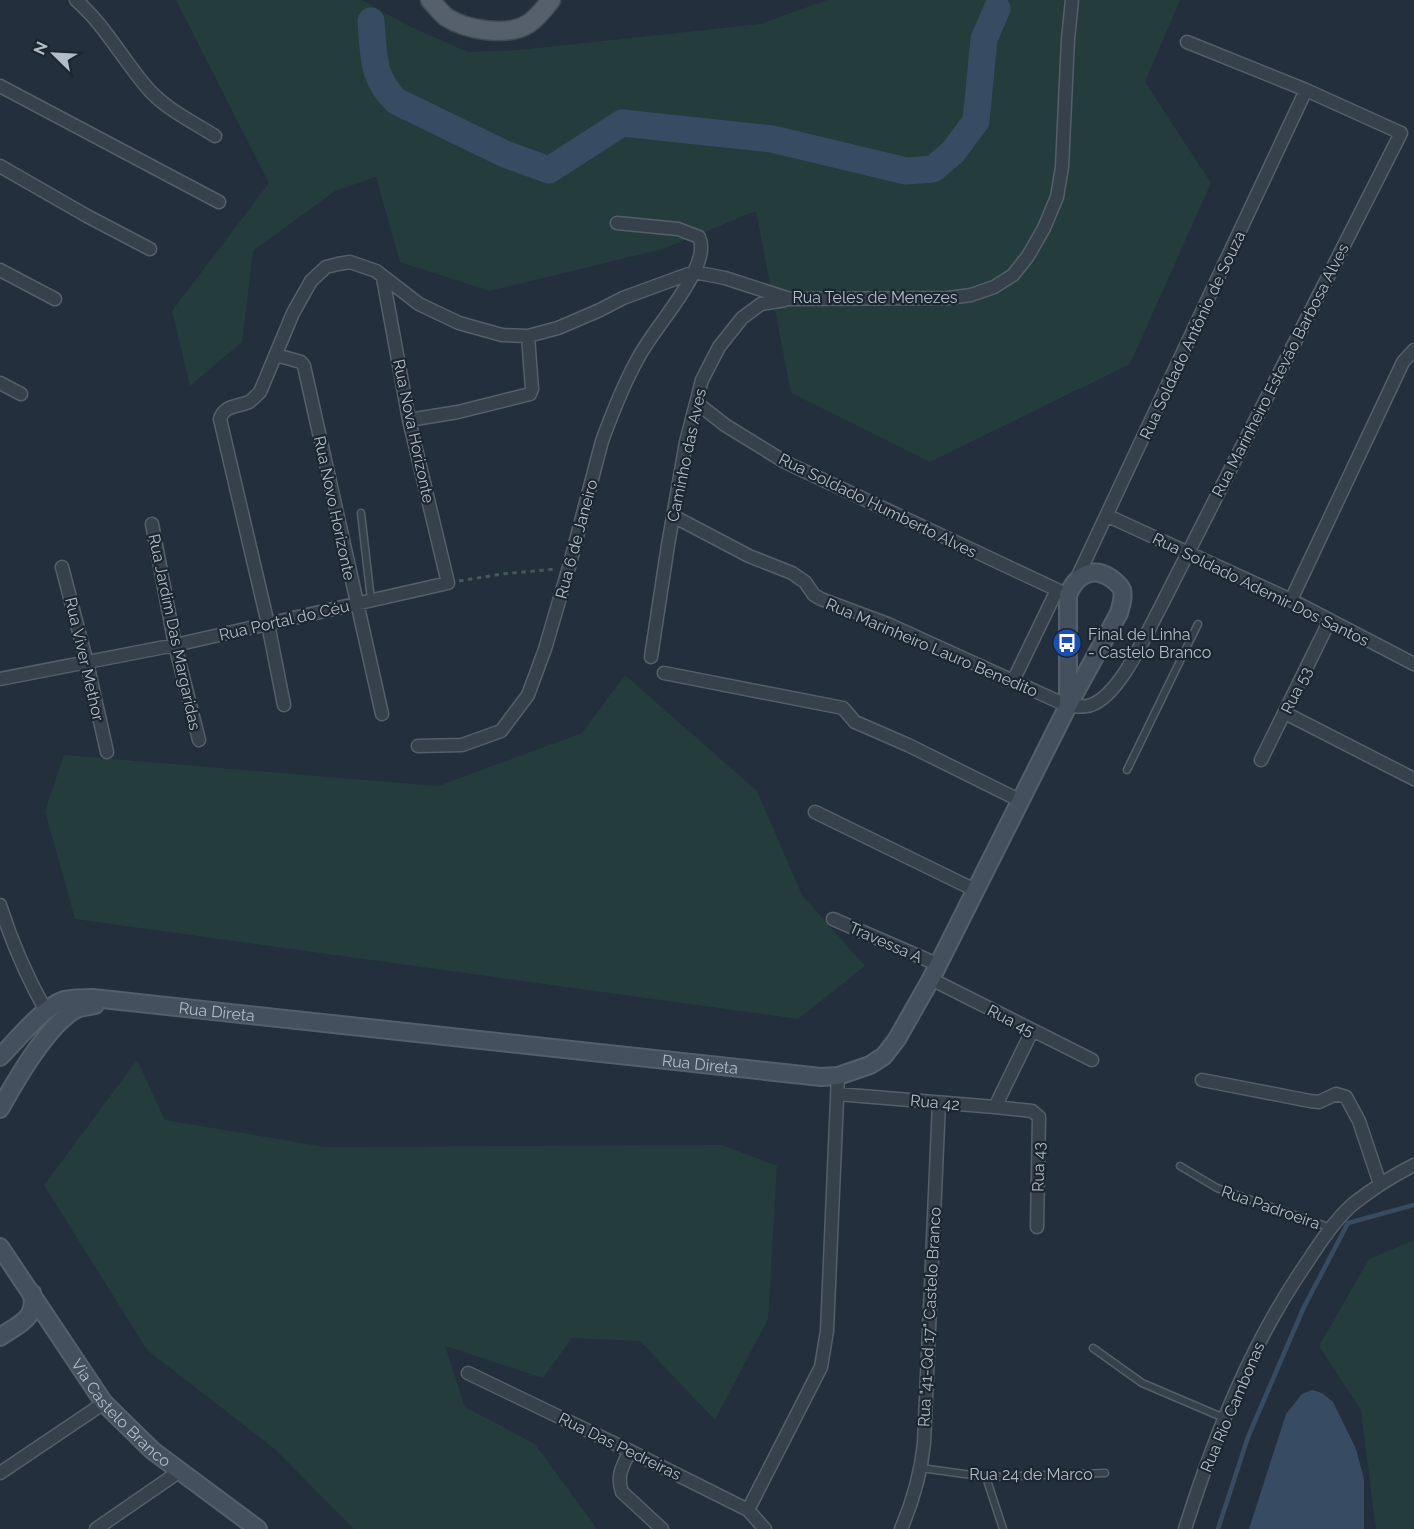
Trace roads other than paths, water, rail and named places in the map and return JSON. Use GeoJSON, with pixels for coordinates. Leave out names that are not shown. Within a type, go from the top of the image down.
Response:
{"type":"FeatureCollection","features":[{"type":"Feature","properties":{"kind":"main road"},"geometry":{"type":"LineString","coordinates":[[429,0],[446,16],[472,28],[502,31],[527,25],[551,0]]}},
{"type":"Feature","properties":{"kind":"street"},"geometry":{"type":"LineString","coordinates":[[76,0],[99,23],[131,68],[162,102],[215,136]]}},
{"type":"Feature","properties":{"kind":"street","name":"Rua Teles de Menezes"},"geometry":{"type":"LineString","coordinates":[[694,272],[725,278],[790,299],[948,298],[971,295],[994,287],[1013,275],[1028,256],[1044,228],[1057,196],[1062,167],[1072,0]]}},
{"type":"Feature","properties":{"kind":"street"},"geometry":{"type":"LineString","coordinates":[[1187,42],[1306,90]]}},
{"type":"Feature","properties":{"kind":"street"},"geometry":{"type":"LineString","coordinates":[[0,87],[219,202]]}},
{"type":"Feature","properties":{"kind":"street","name":"Rua Marinheiro Estevão Barbosa Alves"},"geometry":{"type":"LineString","coordinates":[[1068,706],[1084,707],[1100,700],[1118,682],[1129,666],[1401,133],[1306,90]]}},
{"type":"Feature","properties":{"kind":"street","name":"Rua Soldado Antônio de Souza"},"geometry":{"type":"LineString","coordinates":[[1076,579],[1108,516],[1306,90]]}},
{"type":"Feature","properties":{"kind":"street"},"geometry":{"type":"LineString","coordinates":[[0,166],[150,249]]}},
{"type":"Feature","properties":{"kind":"street","name":"Rua 6 de Janeiro"},"geometry":{"type":"LineString","coordinates":[[418,746],[462,746],[501,731],[528,695],[569,567],[603,441],[615,408],[641,353],[694,272],[701,253],[702,243],[699,237],[688,232],[657,226],[617,223]]}},
{"type":"Feature","properties":{"kind":"street"},"geometry":{"type":"LineString","coordinates":[[284,705],[268,624],[220,419],[222,412],[227,408],[250,401],[260,392],[293,314],[311,281],[326,267],[350,262],[376,271],[419,304],[459,323],[502,335],[528,336],[558,328],[623,298],[694,272]]}},
{"type":"Feature","properties":{"kind":"street"},"geometry":{"type":"LineString","coordinates":[[0,270],[55,299]]}},
{"type":"Feature","properties":{"kind":"street","name":"Rua Nova Horizonte"},"geometry":{"type":"LineString","coordinates":[[383,278],[409,420],[448,583]]}},
{"type":"Feature","properties":{"kind":"street","name":"Caminho das Aves"},"geometry":{"type":"LineString","coordinates":[[651,657],[686,442],[702,380],[719,347],[742,318],[755,307],[767,302],[790,299]]}},
{"type":"Feature","properties":{"kind":"street"},"geometry":{"type":"LineString","coordinates":[[409,420],[458,412],[530,394],[532,389],[528,336]]}},
{"type":"Feature","properties":{"kind":"street"},"geometry":{"type":"LineString","coordinates":[[1291,600],[1404,362],[1414,350]]}},
{"type":"Feature","properties":{"kind":"street","name":"Rua Novo Horizonte"},"geometry":{"type":"LineString","coordinates":[[276,355],[301,362],[304,366],[382,714]]}},
{"type":"Feature","properties":{"kind":"street"},"geometry":{"type":"LineString","coordinates":[[0,383],[21,394]]}},
{"type":"Feature","properties":{"kind":"street","name":"Rua Soldado Humberto Alves"},"geometry":{"type":"LineString","coordinates":[[697,403],[725,425],[785,462],[1062,593]]}},
{"type":"Feature","properties":{"kind":"street","name":"Rua Marinheiro Lauro Benedito"},"geometry":{"type":"LineString","coordinates":[[673,516],[735,550],[792,573],[805,582],[814,595],[821,599],[888,624],[1068,706]]}},
{"type":"Feature","properties":{"kind":"street","name":"Rua Soldado Ademir Dos Santos"},"geometry":{"type":"LineString","coordinates":[[1108,516],[1291,600],[1414,664]]}},
{"type":"Feature","properties":{"kind":"street","name":"Rua Jardim Das Margaridas"},"geometry":{"type":"LineString","coordinates":[[152,524],[175,645],[199,740]]}},
{"type":"Feature","properties":{"kind":"street","name":"Rua Viver Methor"},"geometry":{"type":"LineString","coordinates":[[62,567],[87,663],[106,752]]}},
{"type":"Feature","properties":{"kind":"street","name":"Rua Direta"},"geometry":{"type":"LineString","coordinates":[[0,1057],[46,1011],[63,1001],[77,998],[801,1076],[838,1076],[858,1071],[884,1056],[897,1039],[935,972],[1068,706],[1119,613],[1122,590],[1109,576],[1092,571],[1076,579],[1062,593],[1068,706]]}},
{"type":"Feature","properties":{"kind":"street","name":"Rua Portal do Céu"},"geometry":{"type":"LineString","coordinates":[[0,679],[175,645],[448,583]]}},
{"type":"Feature","properties":{"kind":"street"},"geometry":{"type":"LineString","coordinates":[[1013,681],[1062,593]]}},
{"type":"Feature","properties":{"kind":"street","name":"Rua 53"},"geometry":{"type":"LineString","coordinates":[[1261,760],[1330,620]]}},
{"type":"Feature","properties":{"kind":"street"},"geometry":{"type":"LineString","coordinates":[[664,673],[843,708],[855,722],[908,745],[1021,801]]}},
{"type":"Feature","properties":{"kind":"street"},"geometry":{"type":"LineString","coordinates":[[1285,713],[1414,778]]}},
{"type":"Feature","properties":{"kind":"street"},"geometry":{"type":"LineString","coordinates":[[815,812],[977,891]]}},
{"type":"Feature","properties":{"kind":"street"},"geometry":{"type":"LineString","coordinates":[[0,905],[26,974],[46,1011]]}},
{"type":"Feature","properties":{"kind":"street","name":"Travessa A"},"geometry":{"type":"LineString","coordinates":[[833,919],[935,972]]}},
{"type":"Feature","properties":{"kind":"street","name":"Rua 45"},"geometry":{"type":"LineString","coordinates":[[935,972],[1032,1031],[1092,1060]]}},
{"type":"Feature","properties":{"kind":"street","name":"Rua Direta"},"geometry":{"type":"LineString","coordinates":[[0,1109],[39,1047],[62,1019],[75,1010],[117,1002]]}},
{"type":"Feature","properties":{"kind":"street"},"geometry":{"type":"LineString","coordinates":[[27,1030],[39,1047]]}},
{"type":"Feature","properties":{"kind":"street"},"geometry":{"type":"LineString","coordinates":[[995,1107],[1032,1031]]}},
{"type":"Feature","properties":{"kind":"street"},"geometry":{"type":"LineString","coordinates":[[748,1510],[821,1367],[827,1331],[838,1076]]}},
{"type":"Feature","properties":{"kind":"street"},"geometry":{"type":"LineString","coordinates":[[1202,1080],[1310,1101],[1319,1102],[1336,1094],[1346,1097],[1359,1121],[1380,1184]]}},
{"type":"Feature","properties":{"kind":"street","name":"Rua 42"},"geometry":{"type":"LineString","coordinates":[[837,1094],[1032,1112]]}},
{"type":"Feature","properties":{"kind":"street","name":"Rua \"41-Qd 17\" Castelo Branco"},"geometry":{"type":"LineString","coordinates":[[901,1529],[921,1468],[924,1443],[939,1102]]}},
{"type":"Feature","properties":{"kind":"street","name":"Rua 43"},"geometry":{"type":"LineString","coordinates":[[1032,1112],[1039,1117],[1037,1227]]}},
{"type":"Feature","properties":{"kind":"street","name":"Rua Rio Cambonas"},"geometry":{"type":"LineString","coordinates":[[1185,1529],[1224,1418],[1246,1364],[1283,1296],[1331,1228],[1352,1205],[1380,1184],[1414,1164]]}},
{"type":"Feature","properties":{"kind":"street"},"geometry":{"type":"LineString","coordinates":[[0,1247],[8,1264]]}},
{"type":"Feature","properties":{"kind":"street","name":"Via Castelo Branco"},"geometry":{"type":"LineString","coordinates":[[8,1264],[32,1293],[104,1403],[153,1451],[258,1529]]}},
{"type":"Feature","properties":{"kind":"street"},"geometry":{"type":"LineString","coordinates":[[0,1337],[27,1319],[33,1305],[32,1293]]}},
{"type":"Feature","properties":{"kind":"street","name":"Rua Das Pedreiras"},"geometry":{"type":"LineString","coordinates":[[468,1373],[630,1450],[748,1510],[765,1529]]}},
{"type":"Feature","properties":{"kind":"street"},"geometry":{"type":"LineString","coordinates":[[0,1473],[104,1403]]}},
{"type":"Feature","properties":{"kind":"street"},"geometry":{"type":"LineString","coordinates":[[630,1450],[619,1475],[622,1492],[662,1529]]}},
{"type":"Feature","properties":{"kind":"street"},"geometry":{"type":"LineString","coordinates":[[96,1529],[180,1471]]}},
{"type":"Feature","properties":{"kind":"lane"},"geometry":{"type":"LineString","coordinates":[[361,513],[370,600]]}},
{"type":"Feature","properties":{"kind":"lane"},"geometry":{"type":"LineString","coordinates":[[1127,770],[1198,624]]}},
{"type":"Feature","properties":{"kind":"lane","name":"Rua Padroeira"},"geometry":{"type":"LineString","coordinates":[[1180,1166],[1217,1188],[1331,1228]]}},
{"type":"Feature","properties":{"kind":"lane"},"geometry":{"type":"LineString","coordinates":[[1093,1348],[1142,1383],[1224,1418]]}},
{"type":"Feature","properties":{"kind":"lane","name":"Rua 24 de Marco"},"geometry":{"type":"LineString","coordinates":[[921,1468],[986,1477],[1105,1473]]}},
{"type":"Feature","properties":{"kind":"lane"},"geometry":{"type":"LineString","coordinates":[[986,1477],[1003,1529]]}},
{"type":"Feature","properties":{"kind":"water"},"geometry":{"type":"Polygon","coordinates":[[[1312,1390],[1322,1393],[1333,1402],[1356,1449],[1364,1479],[1364,1529],[1249,1529],[1286,1414],[1302,1394],[1312,1390]]]}},
{"type":"Feature","properties":{"kind":"waterway"},"geometry":{"type":"LineString","coordinates":[[371,21],[375,64],[382,83],[396,101],[505,154],[549,170],[622,123],[772,139],[906,171],[933,169],[953,152],[976,121],[984,39],[997,9]]}},
{"type":"Feature","properties":{"kind":"waterway"},"geometry":{"type":"LineString","coordinates":[[1218,1529],[1248,1437],[1304,1307],[1348,1223],[1414,1205]]}},
{"type":"Feature","properties":{"kind":"place","name":"Final de Linha - Castelo Branco"},"geometry":{"type":"Point","coordinates":[1067,643]}}]}
